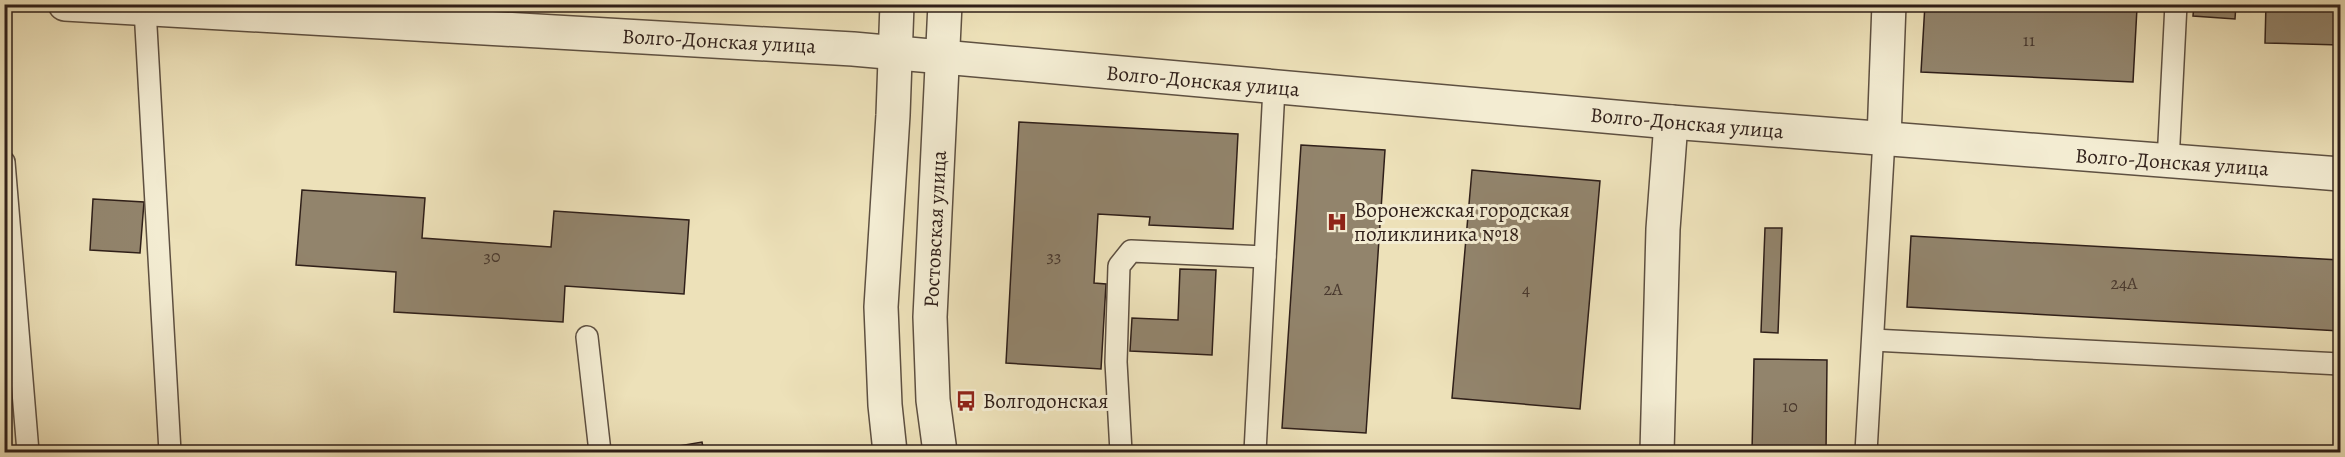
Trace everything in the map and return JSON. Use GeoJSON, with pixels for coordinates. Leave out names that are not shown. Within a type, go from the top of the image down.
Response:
{"type":"FeatureCollection","features":[{"type":"Feature","properties":{"kind":"street","name":"Волго-Донская улица"},"geometry":{"type":"LineString","coordinates":[[65,4],[145,9],[346,13],[841,48],[1671,122],[2340,174]]}},
{"type":"Feature","properties":{"kind":"street"},"geometry":{"type":"LineString","coordinates":[[890,453],[885,405],[881,307],[897,4]]}},
{"type":"Feature","properties":{"kind":"street","name":"Ростовская улица"},"geometry":{"type":"LineString","coordinates":[[940,453],[933,400],[930,317],[945,4]]}},
{"type":"Feature","properties":{"kind":"street"},"geometry":{"type":"LineString","coordinates":[[1884,139],[1889,4]]}},
{"type":"Feature","properties":{"kind":"street"},"geometry":{"type":"LineString","coordinates":[[1657,453],[1664,229],[1671,122]]}},
{"type":"Feature","properties":{"kind":"lane"},"geometry":{"type":"LineString","coordinates":[[2168,162],[2176,4]]}},
{"type":"Feature","properties":{"kind":"lane"},"geometry":{"type":"LineString","coordinates":[[145,9],[171,453]]}},
{"type":"Feature","properties":{"kind":"lane"},"geometry":{"type":"LineString","coordinates":[[1255,453],[1274,88]]}},
{"type":"Feature","properties":{"kind":"lane"},"geometry":{"type":"LineString","coordinates":[[1866,453],[1884,139]]}},
{"type":"Feature","properties":{"kind":"lane"},"geometry":{"type":"LineString","coordinates":[[4,162],[9,279],[27,453]]}},
{"type":"Feature","properties":{"kind":"lane"},"geometry":{"type":"LineString","coordinates":[[1121,453],[1116,362],[1119,266],[1131,251],[1265,257]]}},
{"type":"Feature","properties":{"kind":"lane"},"geometry":{"type":"LineString","coordinates":[[587,337],[600,453]]}},
{"type":"Feature","properties":{"kind":"lane"},"geometry":{"type":"LineString","coordinates":[[1874,340],[2340,364]]}},
{"type":"Feature","properties":{"kind":"building"},"geometry":{"type":"Polygon","coordinates":[[[1925,4],[2076,4],[2137,8],[2133,82],[1921,72],[1925,4]]]}},
{"type":"Feature","properties":{"kind":"building"},"geometry":{"type":"Polygon","coordinates":[[[2194,4],[2236,4],[2235,19],[2193,16],[2194,4]]]}},
{"type":"Feature","properties":{"kind":"building"},"geometry":{"type":"Polygon","coordinates":[[[2266,4],[2340,4],[2340,45],[2265,43],[2266,4]]]}},
{"type":"Feature","properties":{"kind":"building"},"geometry":{"type":"Polygon","coordinates":[[[1019,122],[1238,134],[1233,229],[1149,225],[1150,217],[1098,214],[1094,283],[1106,284],[1101,369],[1006,363],[1019,122]]]}},
{"type":"Feature","properties":{"kind":"building"},"geometry":{"type":"Polygon","coordinates":[[[1301,145],[1385,150],[1366,433],[1282,428],[1301,145]]]}},
{"type":"Feature","properties":{"kind":"building"},"geometry":{"type":"Polygon","coordinates":[[[1472,170],[1600,181],[1580,409],[1452,398],[1472,170]]]}},
{"type":"Feature","properties":{"kind":"building"},"geometry":{"type":"Polygon","coordinates":[[[302,190],[425,198],[422,238],[551,247],[554,211],[689,220],[684,294],[565,286],[563,322],[394,312],[396,272],[296,265],[302,190]]]}},
{"type":"Feature","properties":{"kind":"building"},"geometry":{"type":"Polygon","coordinates":[[[93,199],[144,202],[140,253],[90,250],[93,199]]]}},
{"type":"Feature","properties":{"kind":"building"},"geometry":{"type":"Polygon","coordinates":[[[1765,228],[1782,228],[1778,333],[1761,332],[1765,228]]]}},
{"type":"Feature","properties":{"kind":"building"},"geometry":{"type":"Polygon","coordinates":[[[1911,236],[2340,260],[2340,331],[1907,307],[1911,236]]]}},
{"type":"Feature","properties":{"kind":"building"},"geometry":{"type":"Polygon","coordinates":[[[1180,269],[1216,270],[1212,355],[1130,351],[1132,318],[1178,320],[1180,269]]]}},
{"type":"Feature","properties":{"kind":"building"},"geometry":{"type":"Polygon","coordinates":[[[1754,359],[1827,360],[1826,452],[1752,452],[1754,359]]]}},
{"type":"Feature","properties":{"kind":"building"},"geometry":{"type":"Polygon","coordinates":[[[702,442],[704,452],[643,452],[702,442]]]}},
{"type":"Feature","properties":{"kind":"place","name":"Воронежская городская поликлиника №18"},"geometry":{"type":"Point","coordinates":[1337,222]}},
{"type":"Feature","properties":{"kind":"place","name":"Волгодонская"},"geometry":{"type":"Point","coordinates":[966,401]}}]}
